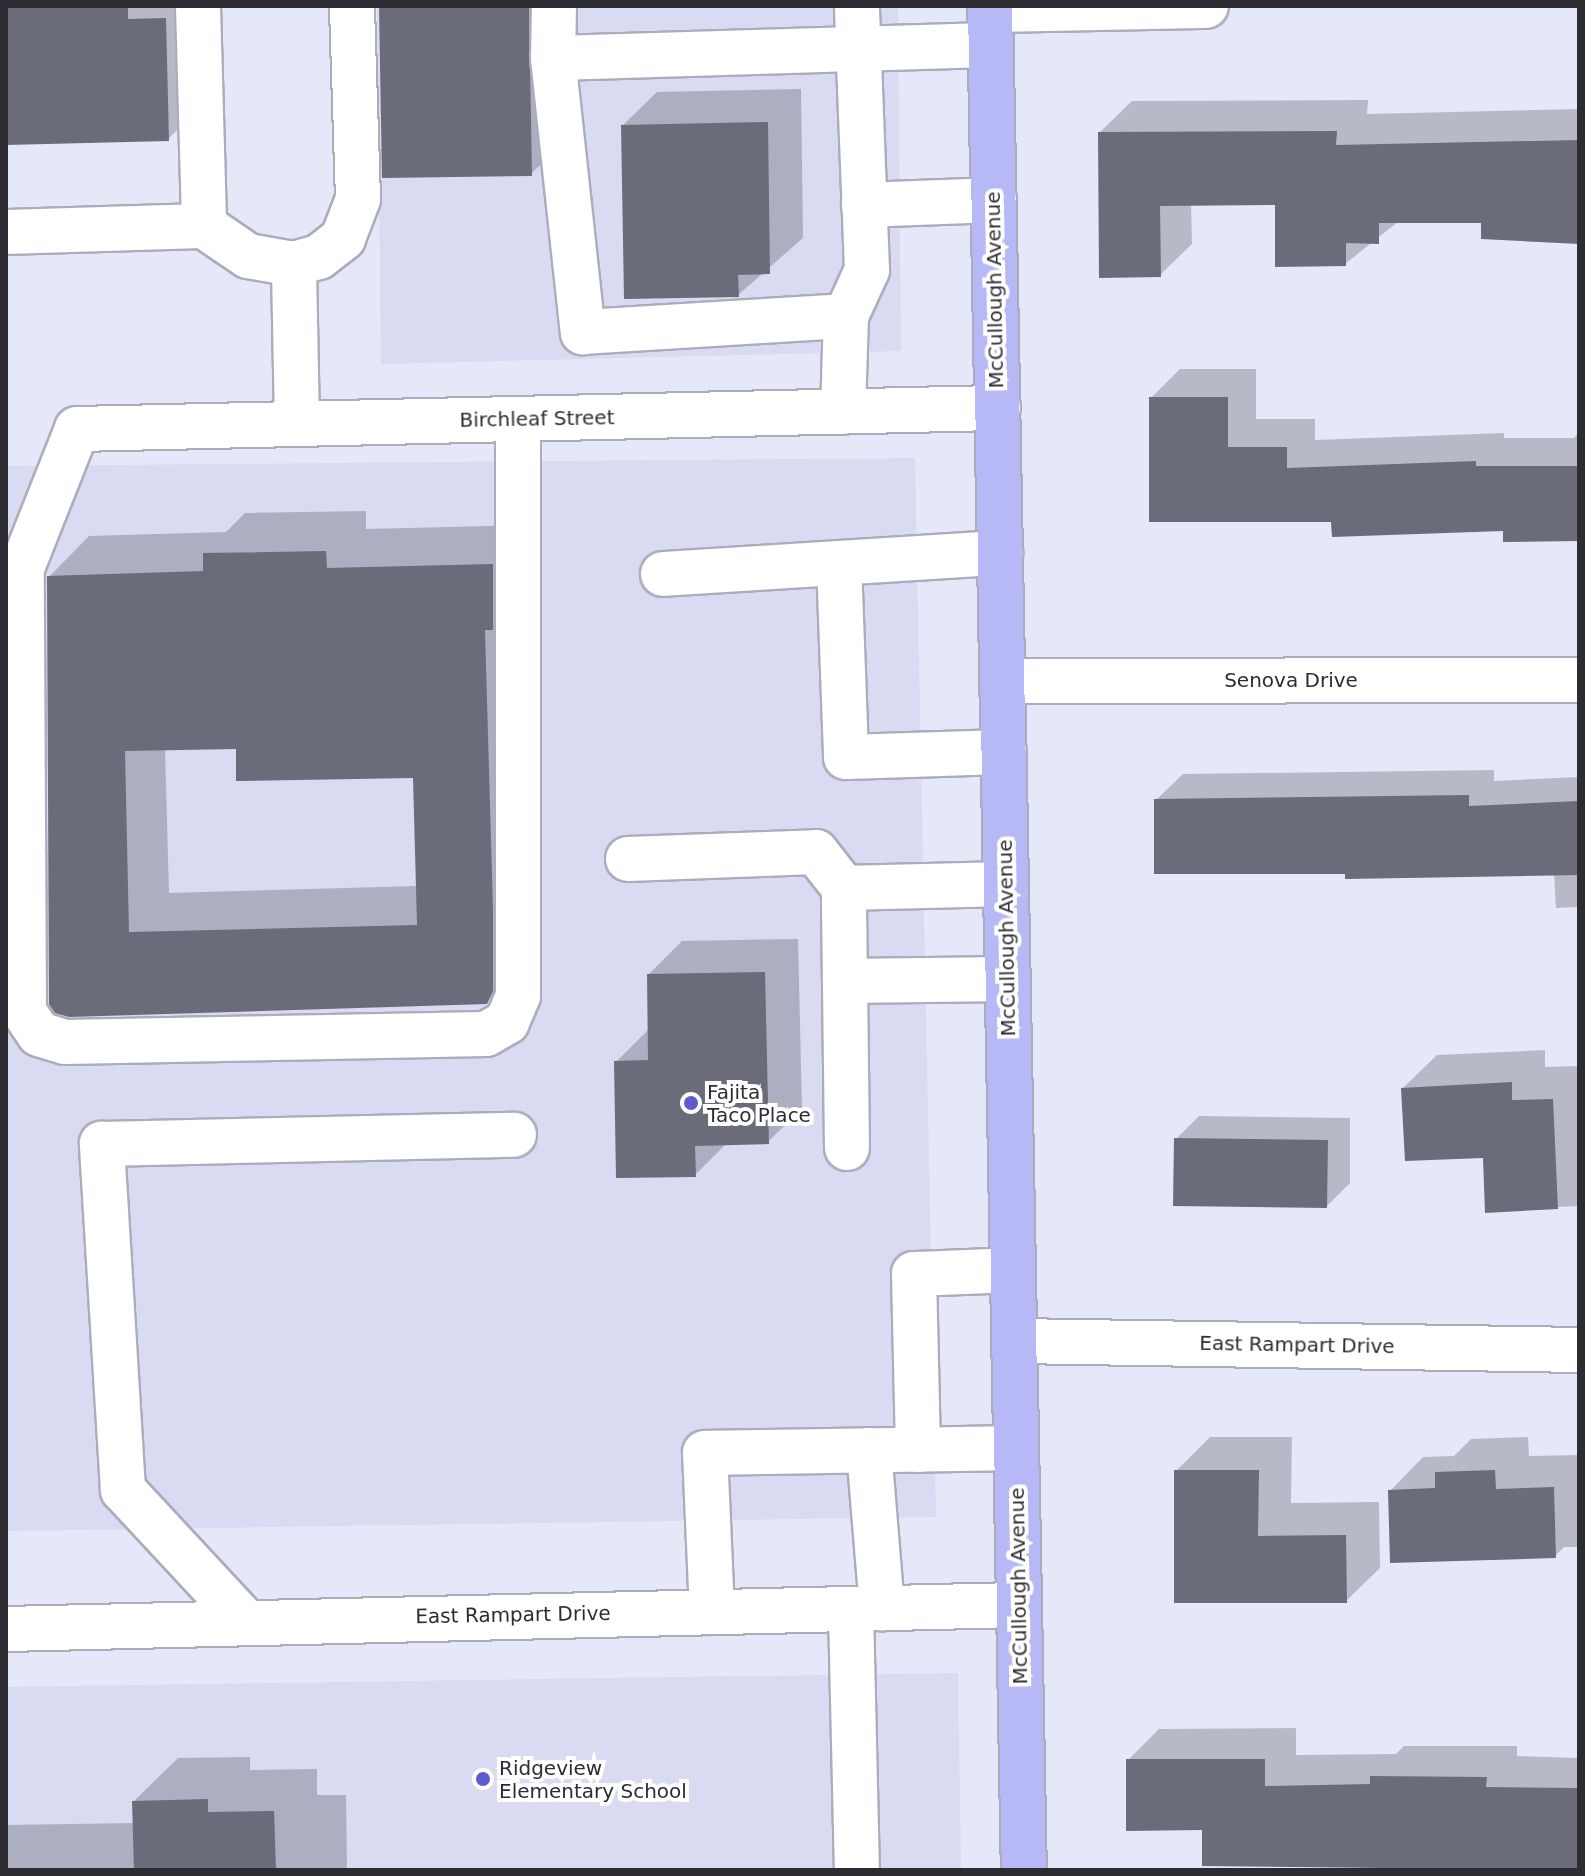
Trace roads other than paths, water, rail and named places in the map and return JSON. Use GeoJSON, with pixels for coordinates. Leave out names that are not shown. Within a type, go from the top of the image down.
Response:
{"type":"FeatureCollection","features":[{"type":"Feature","properties":{"kind":"main road","name":"McCullough Avenue"},"geometry":{"type":"LineString","coordinates":[[991,20],[1024,1870]]}},
{"type":"Feature","properties":{"kind":"street"},"geometry":{"type":"LineString","coordinates":[[198,6],[204,226]]}},
{"type":"Feature","properties":{"kind":"street"},"geometry":{"type":"LineString","coordinates":[[9,232],[204,226],[248,256],[294,264],[319,257],[343,238],[358,199],[352,6]]}},
{"type":"Feature","properties":{"kind":"street"},"geometry":{"type":"LineString","coordinates":[[554,6],[553,58],[583,332],[846,316]]}},
{"type":"Feature","properties":{"kind":"street"},"geometry":{"type":"LineString","coordinates":[[843,412],[846,316],[867,270],[857,6]]}},
{"type":"Feature","properties":{"kind":"street"},"geometry":{"type":"LineString","coordinates":[[553,58],[858,50],[991,20],[1206,6]]}},
{"type":"Feature","properties":{"kind":"street"},"geometry":{"type":"LineString","coordinates":[[864,205],[994,200]]}},
{"type":"Feature","properties":{"kind":"street"},"geometry":{"type":"LineString","coordinates":[[294,264],[297,424]]}},
{"type":"Feature","properties":{"kind":"street","name":"Birchleaf Street"},"geometry":{"type":"LineString","coordinates":[[518,419],[518,996],[507,1022],[486,1034],[65,1042],[39,1034],[24,1012],[22,568],[77,429],[998,408]]}},
{"type":"Feature","properties":{"kind":"street"},"geometry":{"type":"LineString","coordinates":[[663,574],[1000,553]]}},
{"type":"Feature","properties":{"kind":"street"},"geometry":{"type":"LineString","coordinates":[[839,563],[846,757],[1004,752]]}},
{"type":"Feature","properties":{"kind":"street","name":"Senova Drive"},"geometry":{"type":"LineString","coordinates":[[1002,681],[1579,680]]}},
{"type":"Feature","properties":{"kind":"street"},"geometry":{"type":"LineString","coordinates":[[628,859],[816,852],[844,888],[847,1148]]}},
{"type":"Feature","properties":{"kind":"street"},"geometry":{"type":"LineString","coordinates":[[844,888],[1006,884]]}},
{"type":"Feature","properties":{"kind":"street"},"geometry":{"type":"LineString","coordinates":[[845,981],[1008,979]]}},
{"type":"Feature","properties":{"kind":"street"},"geometry":{"type":"LineString","coordinates":[[244,1620],[123,1490],[102,1144],[514,1135]]}},
{"type":"Feature","properties":{"kind":"street"},"geometry":{"type":"LineString","coordinates":[[918,1450],[914,1274],[1013,1270]]}},
{"type":"Feature","properties":{"kind":"street","name":"East Rampart Drive"},"geometry":{"type":"LineString","coordinates":[[1015,1341],[1579,1350]]}},
{"type":"Feature","properties":{"kind":"street"},"geometry":{"type":"LineString","coordinates":[[712,1612],[705,1453],[1016,1448]]}},
{"type":"Feature","properties":{"kind":"street"},"geometry":{"type":"LineString","coordinates":[[857,1870],[869,1450]]}},
{"type":"Feature","properties":{"kind":"street","name":"East Rampart Drive"},"geometry":{"type":"LineString","coordinates":[[6,1629],[244,1620],[1019,1605]]}},
{"type":"Feature","properties":{"kind":"place","name":"Fajita Taco Place"},"geometry":{"type":"Point","coordinates":[691,1103]}},
{"type":"Feature","properties":{"kind":"place","name":"Ridgeview Elementary School"},"geometry":{"type":"Point","coordinates":[483,1779]}}]}
